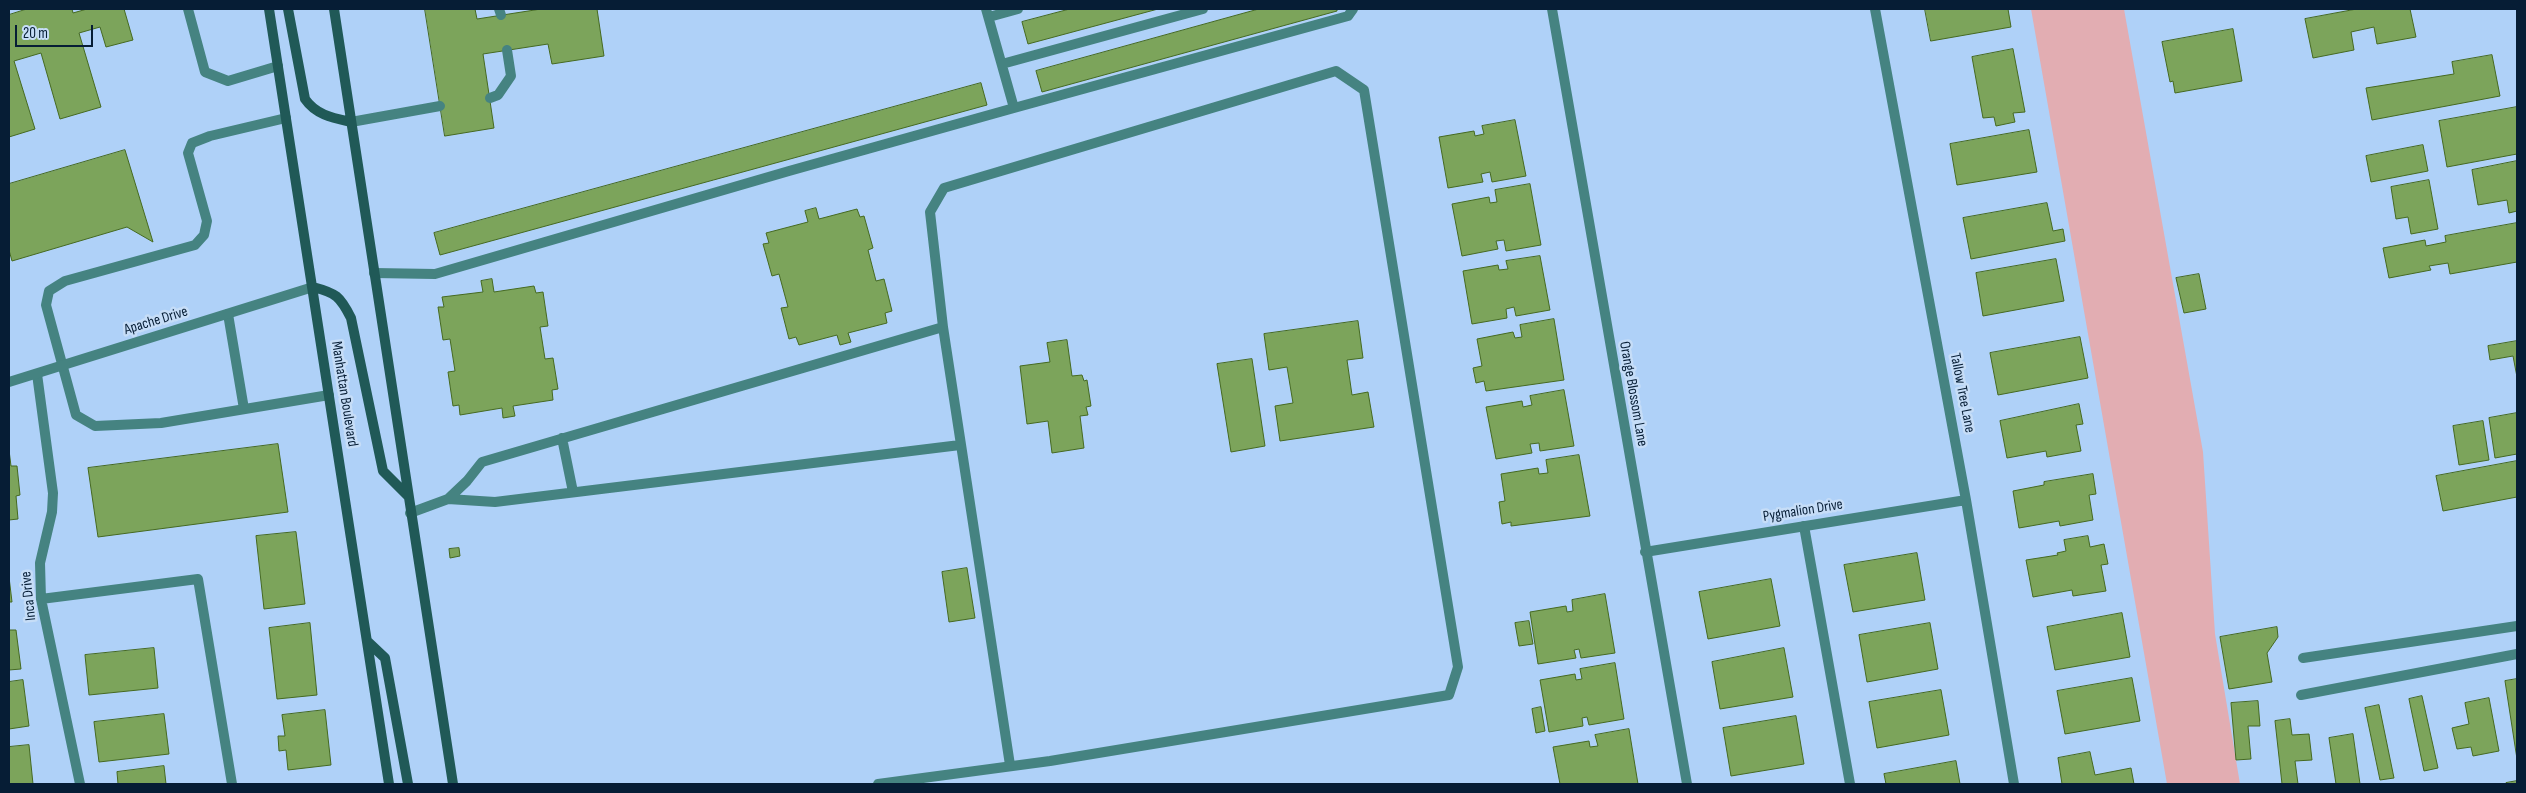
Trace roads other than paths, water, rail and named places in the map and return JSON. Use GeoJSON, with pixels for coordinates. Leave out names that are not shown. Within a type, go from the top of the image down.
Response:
{"type":"FeatureCollection","features":[{"type":"Feature","properties":{"kind":"street"},"geometry":{"type":"LineString","coordinates":[[188,9],[205,72],[228,81],[278,66]]}},
{"type":"Feature","properties":{"kind":"street","name":"Manhattan Boulevard"},"geometry":{"type":"LineString","coordinates":[[269,9],[389,784]]}},
{"type":"Feature","properties":{"kind":"street"},"geometry":{"type":"LineString","coordinates":[[288,9],[305,99],[310,107],[322,114],[351,122],[440,106]]}},
{"type":"Feature","properties":{"kind":"street"},"geometry":{"type":"LineString","coordinates":[[334,9],[453,784]]}},
{"type":"Feature","properties":{"kind":"street"},"geometry":{"type":"LineString","coordinates":[[1014,108],[988,13],[1018,9]]}},
{"type":"Feature","properties":{"kind":"street"},"geometry":{"type":"LineString","coordinates":[[1002,64],[1203,9]]}},
{"type":"Feature","properties":{"kind":"street"},"geometry":{"type":"LineString","coordinates":[[374,273],[435,274],[789,171],[1348,16],[1353,9]]}},
{"type":"Feature","properties":{"kind":"street","name":"Orange Blossom Lane"},"geometry":{"type":"LineString","coordinates":[[1552,9],[1645,552],[1688,784]]}},
{"type":"Feature","properties":{"kind":"street","name":"Tallow Tree Lane"},"geometry":{"type":"LineString","coordinates":[[1875,9],[1966,500],[2014,784]]}},
{"type":"Feature","properties":{"kind":"street"},"geometry":{"type":"LineString","coordinates":[[490,98],[498,95],[511,76],[507,50]]}},
{"type":"Feature","properties":{"kind":"street"},"geometry":{"type":"LineString","coordinates":[[878,784],[1050,761],[1449,695],[1458,667],[1364,90],[1336,71],[944,188],[930,212],[943,327],[960,445],[1010,765]]}},
{"type":"Feature","properties":{"kind":"street"},"geometry":{"type":"LineString","coordinates":[[286,118],[210,136],[192,143],[188,153],[206,221],[204,235],[195,245],[65,281],[49,291],[46,304],[76,415],[95,426],[161,423],[329,395]]}},
{"type":"Feature","properties":{"kind":"street"},"geometry":{"type":"LineString","coordinates":[[313,288],[334,294],[342,300],[351,318],[383,471],[408,496]]}},
{"type":"Feature","properties":{"kind":"street","name":"Apache Drive"},"geometry":{"type":"LineString","coordinates":[[9,381],[313,288]]}},
{"type":"Feature","properties":{"kind":"street"},"geometry":{"type":"LineString","coordinates":[[228,314],[244,409]]}},
{"type":"Feature","properties":{"kind":"street"},"geometry":{"type":"LineString","coordinates":[[448,500],[482,462],[943,327]]}},
{"type":"Feature","properties":{"kind":"street","name":"Inca Drive"},"geometry":{"type":"LineString","coordinates":[[37,374],[53,493],[52,512],[40,563],[41,599],[80,784]]}},
{"type":"Feature","properties":{"kind":"street"},"geometry":{"type":"LineString","coordinates":[[562,438],[573,492]]}},
{"type":"Feature","properties":{"kind":"street"},"geometry":{"type":"LineString","coordinates":[[410,513],[448,500],[495,502],[960,445]]}},
{"type":"Feature","properties":{"kind":"street","name":"Pygmalion Drive"},"geometry":{"type":"LineString","coordinates":[[1645,552],[1966,500]]}},
{"type":"Feature","properties":{"kind":"street"},"geometry":{"type":"LineString","coordinates":[[1804,526],[1850,784]]}},
{"type":"Feature","properties":{"kind":"street"},"geometry":{"type":"LineString","coordinates":[[41,599],[198,579],[232,784]]}},
{"type":"Feature","properties":{"kind":"street"},"geometry":{"type":"LineString","coordinates":[[2303,658],[2517,626]]}},
{"type":"Feature","properties":{"kind":"street"},"geometry":{"type":"LineString","coordinates":[[367,641],[385,658],[408,784]]}},
{"type":"Feature","properties":{"kind":"street"},"geometry":{"type":"LineString","coordinates":[[2301,695],[2517,654]]}}]}
